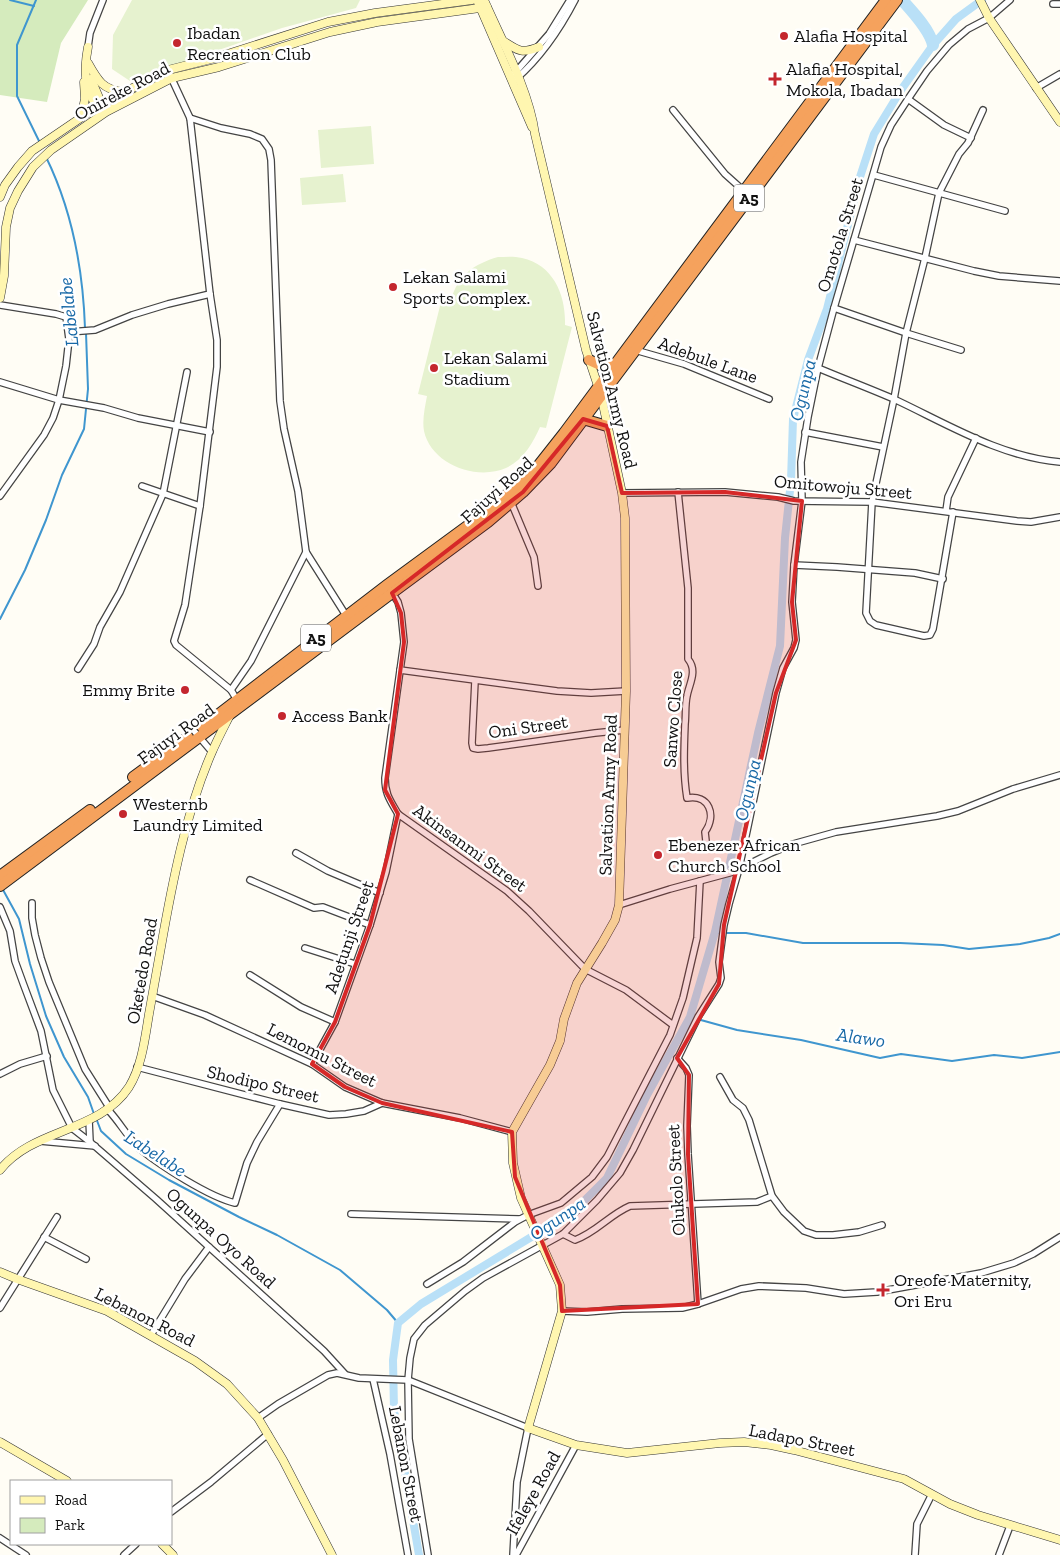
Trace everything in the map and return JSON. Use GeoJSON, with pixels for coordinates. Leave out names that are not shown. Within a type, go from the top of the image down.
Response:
{"type":"FeatureCollection","features":[{"type":"Feature","properties":{"kind":"highway","name":"Fajuyi Road"},"geometry":{"type":"LineString","coordinates":[[389,589],[488,522],[523,492],[551,463],[583,419],[614,364],[886,0]]}},
{"type":"Feature","properties":{"kind":"highway","name":"Fajuyi Road"},"geometry":{"type":"LineString","coordinates":[[197,734],[231,714],[484,514],[534,471],[635,350],[897,0]]}},
{"type":"Feature","properties":{"kind":"highway"},"geometry":{"type":"LineString","coordinates":[[589,360],[600,365],[614,364]]}},
{"type":"Feature","properties":{"kind":"highway"},"geometry":{"type":"LineString","coordinates":[[583,419],[606,426]]}},
{"type":"Feature","properties":{"kind":"highway","name":"Fajuyi Road"},"geometry":{"type":"LineString","coordinates":[[0,886],[13,871],[197,734],[237,700],[349,620]]}},
{"type":"Feature","properties":{"kind":"highway","name":"Fajuyi Road"},"geometry":{"type":"LineString","coordinates":[[0,876],[13,871]]}},
{"type":"Feature","properties":{"kind":"main road","name":"Onireke Road"},"geometry":{"type":"LineString","coordinates":[[0,197],[5,185],[32,151],[99,105],[168,70],[215,58],[328,22],[376,13],[472,0]]}},
{"type":"Feature","properties":{"kind":"main road"},"geometry":{"type":"LineString","coordinates":[[980,0],[990,18],[1060,122]]}},
{"type":"Feature","properties":{"kind":"main road","name":"Onireke Road"},"geometry":{"type":"LineString","coordinates":[[0,298],[4,276],[3,226],[26,176],[51,150],[104,114],[172,78],[219,67],[330,32],[482,4]]}},
{"type":"Feature","properties":{"kind":"main road","name":"Salvation Army Road"},"geometry":{"type":"LineString","coordinates":[[482,4],[514,77]]}},
{"type":"Feature","properties":{"kind":"main road","name":"Salvation Army Road"},"geometry":{"type":"LineString","coordinates":[[482,4],[503,41],[535,134],[589,360],[600,390],[606,426],[622,494],[626,541],[626,691],[619,906],[615,920],[585,969],[569,1001],[560,1041],[550,1065],[512,1132]]}},
{"type":"Feature","properties":{"kind":"main road"},"geometry":{"type":"LineString","coordinates":[[503,41],[516,49],[524,51],[539,47]]}},
{"type":"Feature","properties":{"kind":"main road"},"geometry":{"type":"LineString","coordinates":[[88,47],[88,63],[99,105]]}},
{"type":"Feature","properties":{"kind":"main road"},"geometry":{"type":"LineString","coordinates":[[81,117],[85,100],[84,67],[88,47]]}},
{"type":"Feature","properties":{"kind":"main road"},"geometry":{"type":"LineString","coordinates":[[88,63],[96,77],[106,88],[126,92]]}},
{"type":"Feature","properties":{"kind":"main road"},"geometry":{"type":"LineString","coordinates":[[85,78],[104,114]]}},
{"type":"Feature","properties":{"kind":"main road","name":"Oketedo Road"},"geometry":{"type":"LineString","coordinates":[[0,1170],[6,1162],[19,1152],[38,1141],[72,1128],[108,1108],[129,1086],[141,1058],[180,853],[197,793],[212,752],[231,714]]}},
{"type":"Feature","properties":{"kind":"main road"},"geometry":{"type":"LineString","coordinates":[[512,1132],[515,1178],[521,1198],[560,1285],[562,1311],[528,1428]]}},
{"type":"Feature","properties":{"kind":"main road","name":"Lebanon Road"},"geometry":{"type":"LineString","coordinates":[[0,1272],[107,1311],[195,1360],[226,1384],[258,1418],[268,1434],[332,1555]]}},
{"type":"Feature","properties":{"kind":"main road","name":"Ladapo Street"},"geometry":{"type":"LineString","coordinates":[[528,1428],[576,1445],[627,1453],[720,1443],[744,1442],[772,1445],[853,1464],[904,1479],[950,1504],[978,1515],[1060,1540]]}},
{"type":"Feature","properties":{"kind":"main road"},"geometry":{"type":"LineString","coordinates":[[0,1442],[65,1480]]}},
{"type":"Feature","properties":{"kind":"main road"},"geometry":{"type":"LineString","coordinates":[[163,1545],[174,1555]]}},
{"type":"Feature","properties":{"kind":"street"},"geometry":{"type":"LineString","coordinates":[[88,47],[90,34],[103,0]]}},
{"type":"Feature","properties":{"kind":"street"},"geometry":{"type":"LineString","coordinates":[[514,77],[539,47],[570,0]]}},
{"type":"Feature","properties":{"kind":"street"},"geometry":{"type":"LineString","coordinates":[[514,77],[538,57],[553,38],[575,0]]}},
{"type":"Feature","properties":{"kind":"street","name":"Omotola Street"},"geometry":{"type":"LineString","coordinates":[[428,1555],[410,1439],[405,1380],[414,1340],[425,1324],[483,1278],[541,1243],[563,1234],[597,1200],[620,1173],[633,1150],[697,1019],[719,984],[721,978],[719,962],[723,933],[736,870],[776,693],[783,668],[794,648],[796,640],[792,602],[794,566],[802,502],[801,462],[818,368],[881,147],[891,125],[927,71],[949,46],[968,29],[990,18],[1010,0]]}},
{"type":"Feature","properties":{"kind":"street"},"geometry":{"type":"LineString","coordinates":[[1053,4],[1060,4]]}},
{"type":"Feature","properties":{"kind":"street"},"geometry":{"type":"LineString","coordinates":[[168,70],[190,118],[217,340],[217,368],[200,506],[185,605],[174,641],[176,645],[231,690],[237,700]]}},
{"type":"Feature","properties":{"kind":"street"},"geometry":{"type":"LineString","coordinates":[[1036,88],[1060,74]]}},
{"type":"Feature","properties":{"kind":"street"},"geometry":{"type":"LineString","coordinates":[[908,99],[932,118],[971,138]]}},
{"type":"Feature","properties":{"kind":"street"},"geometry":{"type":"LineString","coordinates":[[672,110],[725,174],[744,191]]}},
{"type":"Feature","properties":{"kind":"street"},"geometry":{"type":"LineString","coordinates":[[953,512],[943,579],[933,629],[930,635],[924,636],[876,626],[866,614],[872,502],[906,333],[939,194],[959,154],[971,138],[982,110]]}},
{"type":"Feature","properties":{"kind":"street"},"geometry":{"type":"LineString","coordinates":[[190,118],[221,128],[250,134],[262,139],[269,149],[280,401],[284,429],[298,491],[306,552],[349,620]]}},
{"type":"Feature","properties":{"kind":"street"},"geometry":{"type":"LineString","coordinates":[[874,175],[1004,211]]}},
{"type":"Feature","properties":{"kind":"street"},"geometry":{"type":"LineString","coordinates":[[854,240],[999,276],[1060,281]]}},
{"type":"Feature","properties":{"kind":"street"},"geometry":{"type":"LineString","coordinates":[[69,332],[95,330],[132,315],[210,294]]}},
{"type":"Feature","properties":{"kind":"street"},"geometry":{"type":"LineString","coordinates":[[0,305],[66,317],[69,332],[66,366],[53,418],[44,436],[0,496]]}},
{"type":"Feature","properties":{"kind":"street"},"geometry":{"type":"LineString","coordinates":[[834,308],[961,350]]}},
{"type":"Feature","properties":{"kind":"street","name":"Adebule Lane"},"geometry":{"type":"LineString","coordinates":[[635,350],[684,364],[769,399]]}},
{"type":"Feature","properties":{"kind":"street"},"geometry":{"type":"LineString","coordinates":[[818,368],[894,399],[976,438],[1016,454],[1039,460],[1060,462]]}},
{"type":"Feature","properties":{"kind":"street"},"geometry":{"type":"LineString","coordinates":[[78,669],[94,644],[100,627],[120,592],[163,494],[175,424],[187,372]]}},
{"type":"Feature","properties":{"kind":"street"},"geometry":{"type":"LineString","coordinates":[[0,382],[59,400],[81,403],[138,418],[210,432]]}},
{"type":"Feature","properties":{"kind":"street"},"geometry":{"type":"LineString","coordinates":[[806,432],[883,447]]}},
{"type":"Feature","properties":{"kind":"street"},"geometry":{"type":"LineString","coordinates":[[946,511],[948,497],[976,438]]}},
{"type":"Feature","properties":{"kind":"street"},"geometry":{"type":"LineString","coordinates":[[142,486],[200,506]]}},
{"type":"Feature","properties":{"kind":"street","name":"Sanwo Close"},"geometry":{"type":"LineString","coordinates":[[678,492],[688,588],[688,659],[691,663],[693,676],[686,697],[684,783],[687,798],[695,796],[710,807],[709,826],[705,832],[706,840]]}},
{"type":"Feature","properties":{"kind":"street","name":"Omitowoju Street"},"geometry":{"type":"LineString","coordinates":[[622,494],[725,492],[778,497],[794,502],[872,502],[1017,522],[1031,522],[1060,517]]}},
{"type":"Feature","properties":{"kind":"street"},"geometry":{"type":"LineString","coordinates":[[511,502],[534,557],[538,586]]}},
{"type":"Feature","properties":{"kind":"street"},"geometry":{"type":"LineString","coordinates":[[231,690],[251,661],[306,552]]}},
{"type":"Feature","properties":{"kind":"street"},"geometry":{"type":"LineString","coordinates":[[794,566],[915,573],[943,579]]}},
{"type":"Feature","properties":{"kind":"street","name":"Akinsanmi Street"},"geometry":{"type":"LineString","coordinates":[[389,589],[398,602],[404,627],[404,642],[385,784],[385,790],[398,814],[507,891],[585,969],[626,990],[674,1024]]}},
{"type":"Feature","properties":{"kind":"street"},"geometry":{"type":"LineString","coordinates":[[400,670],[557,691],[591,693],[626,691]]}},
{"type":"Feature","properties":{"kind":"street","name":"Oni Street"},"geometry":{"type":"LineString","coordinates":[[475,681],[472,743],[474,748],[488,748],[625,730]]}},
{"type":"Feature","properties":{"kind":"street"},"geometry":{"type":"LineString","coordinates":[[197,734],[212,752]]}},
{"type":"Feature","properties":{"kind":"street"},"geometry":{"type":"LineString","coordinates":[[619,906],[736,870],[771,852],[793,844],[836,832],[958,811],[1013,789],[1060,776]]}},
{"type":"Feature","properties":{"kind":"street","name":"Adetunji Street"},"geometry":{"type":"LineString","coordinates":[[312,1064],[335,1022],[370,925],[392,848],[398,814]]}},
{"type":"Feature","properties":{"kind":"street"},"geometry":{"type":"LineString","coordinates":[[296,854],[328,871],[380,893]]}},
{"type":"Feature","properties":{"kind":"street"},"geometry":{"type":"LineString","coordinates":[[250,880],[314,908],[323,907],[370,925]]}},
{"type":"Feature","properties":{"kind":"street"},"geometry":{"type":"LineString","coordinates":[[351,1214],[530,1219],[561,1203],[592,1177],[602,1164],[647,1082],[674,1024],[683,998],[697,938],[700,881]]}},
{"type":"Feature","properties":{"kind":"street"},"geometry":{"type":"LineString","coordinates":[[32,902],[32,918],[41,958],[85,1069],[110,1112],[139,1148],[181,1177],[226,1201],[235,1203],[247,1163],[257,1142],[280,1104]]}},
{"type":"Feature","properties":{"kind":"street"},"geometry":{"type":"LineString","coordinates":[[0,907],[10,931],[16,961],[41,1031],[53,1090],[72,1128]]}},
{"type":"Feature","properties":{"kind":"street"},"geometry":{"type":"LineString","coordinates":[[305,948],[355,964]]}},
{"type":"Feature","properties":{"kind":"street"},"geometry":{"type":"LineString","coordinates":[[250,975],[301,1007],[335,1022]]}},
{"type":"Feature","properties":{"kind":"street","name":"Lemomu Street"},"geometry":{"type":"LineString","coordinates":[[152,996],[205,1015],[312,1064],[345,1087],[382,1103],[460,1118],[512,1132]]}},
{"type":"Feature","properties":{"kind":"street"},"geometry":{"type":"LineString","coordinates":[[0,1074],[20,1064],[47,1056]]}},
{"type":"Feature","properties":{"kind":"street","name":"Olukolo Street"},"geometry":{"type":"LineString","coordinates":[[677,1058],[686,1068],[689,1075],[687,1126],[698,1304]]}},
{"type":"Feature","properties":{"kind":"street","name":"Shodipo Street"},"geometry":{"type":"LineString","coordinates":[[137,1067],[330,1115],[364,1111],[382,1103]]}},
{"type":"Feature","properties":{"kind":"street"},"geometry":{"type":"LineString","coordinates":[[720,1077],[733,1100],[743,1108],[749,1120],[772,1196],[784,1212],[804,1232],[816,1234],[860,1232],[882,1225]]}},
{"type":"Feature","properties":{"kind":"street"},"geometry":{"type":"LineString","coordinates":[[38,1141],[93,1144],[91,1119]]}},
{"type":"Feature","properties":{"kind":"street","name":"Ogunpa Oyo Road"},"geometry":{"type":"LineString","coordinates":[[72,1128],[93,1144],[209,1247],[324,1351],[345,1374]]}},
{"type":"Feature","properties":{"kind":"street"},"geometry":{"type":"LineString","coordinates":[[563,1234],[575,1240],[586,1236],[596,1230],[616,1212],[630,1206],[757,1202],[772,1196]]}},
{"type":"Feature","properties":{"kind":"street"},"geometry":{"type":"LineString","coordinates":[[0,1308],[57,1217]]}},
{"type":"Feature","properties":{"kind":"street"},"geometry":{"type":"LineString","coordinates":[[428,1284],[463,1262],[521,1219]]}},
{"type":"Feature","properties":{"kind":"street"},"geometry":{"type":"LineString","coordinates":[[44,1237],[86,1260]]}},
{"type":"Feature","properties":{"kind":"street"},"geometry":{"type":"LineString","coordinates":[[562,1311],[587,1312],[622,1309],[682,1308],[741,1289],[759,1286],[806,1288],[844,1294],[859,1294],[921,1285],[981,1273],[1014,1263],[1033,1254],[1060,1237]]}},
{"type":"Feature","properties":{"kind":"street"},"geometry":{"type":"LineString","coordinates":[[151,1335],[185,1279],[209,1247]]}},
{"type":"Feature","properties":{"kind":"street"},"geometry":{"type":"LineString","coordinates":[[258,1418],[328,1375],[345,1374]]}},
{"type":"Feature","properties":{"kind":"street","name":"Lebanon Street"},"geometry":{"type":"LineString","coordinates":[[345,1374],[359,1378],[405,1380],[528,1428]]}},
{"type":"Feature","properties":{"kind":"street","name":"Lebanon Street"},"geometry":{"type":"LineString","coordinates":[[376,1379],[408,1555]]}},
{"type":"Feature","properties":{"kind":"street"},"geometry":{"type":"LineString","coordinates":[[514,1555],[517,1482],[528,1428]]}},
{"type":"Feature","properties":{"kind":"street"},"geometry":{"type":"LineString","coordinates":[[172,1511],[211,1482],[268,1434]]}},
{"type":"Feature","properties":{"kind":"street","name":"Ifeleye Road"},"geometry":{"type":"LineString","coordinates":[[514,1555],[576,1445]]}},
{"type":"Feature","properties":{"kind":"street"},"geometry":{"type":"LineString","coordinates":[[915,1555],[917,1524],[932,1494]]}},
{"type":"Feature","properties":{"kind":"street"},"geometry":{"type":"LineString","coordinates":[[999,1555],[1010,1526]]}},
{"type":"Feature","properties":{"kind":"street"},"geometry":{"type":"LineString","coordinates":[[11,1545],[26,1555]]}},
{"type":"Feature","properties":{"kind":"street"},"geometry":{"type":"LineString","coordinates":[[124,1555],[135,1545]]}},
{"type":"Feature","properties":{"kind":"highlighted area"},"geometry":{"type":"Polygon","coordinates":[[[583,419],[607,426],[622,493],[725,492],[802,501],[792,602],[796,640],[776,693],[724,925],[719,984],[677,1058],[689,1075],[688,1154],[698,1304],[562,1311],[560,1285],[515,1177],[512,1132],[382,1103],[345,1087],[312,1064],[335,1022],[370,925],[398,814],[385,790],[404,642],[401,613],[392,593],[523,492],[583,419]]]}},
{"type":"Feature","properties":{"kind":"green space"},"geometry":{"type":"Polygon","coordinates":[[[0,0],[88,0],[61,43],[47,102],[0,95],[0,0]]]}},
{"type":"Feature","properties":{"kind":"green space","name":"Ibadan Recreation Club"},"geometry":{"type":"Polygon","coordinates":[[[132,0],[360,0],[356,8],[282,28],[130,81],[112,69],[113,35],[132,0]]]}},
{"type":"Feature","properties":{"kind":"green space"},"geometry":{"type":"Polygon","coordinates":[[[371,126],[374,164],[321,168],[318,130],[371,126]]]}},
{"type":"Feature","properties":{"kind":"green space"},"geometry":{"type":"Polygon","coordinates":[[[343,174],[346,202],[302,205],[300,178],[343,174]]]}},
{"type":"Feature","properties":{"kind":"green space"},"geometry":{"type":"Polygon","coordinates":[[[498,257],[522,258],[542,267],[556,283],[560,293],[565,314],[565,325],[572,327],[546,428],[540,427],[527,450],[512,465],[494,471],[469,471],[445,461],[428,443],[423,427],[427,396],[418,394],[442,298],[451,300],[458,284],[468,272],[482,263],[498,257]]]}},
{"type":"Feature","properties":{"kind":"waterway"},"geometry":{"type":"LineString","coordinates":[[10,0],[34,6]]}},
{"type":"Feature","properties":{"kind":"waterway","name":"Labelabe"},"geometry":{"type":"LineString","coordinates":[[36,0],[17,45],[17,96],[40,143]]}},
{"type":"Feature","properties":{"kind":"waterway"},"geometry":{"type":"LineString","coordinates":[[902,0],[925,27],[933,45]]}},
{"type":"Feature","properties":{"kind":"waterway","name":"Ogunpa"},"geometry":{"type":"LineString","coordinates":[[419,1555],[394,1410],[393,1360],[398,1323],[421,1304],[580,1205],[607,1178],[647,1095],[690,1017],[715,932],[758,733],[780,646],[785,538],[791,481],[793,419],[808,360],[827,309],[859,180],[874,134],[901,90],[933,45],[956,19],[982,0]]}},
{"type":"Feature","properties":{"kind":"waterway","name":"Labelabe"},"geometry":{"type":"LineString","coordinates":[[46,157],[63,198],[75,241],[82,284],[85,328]]}},
{"type":"Feature","properties":{"kind":"waterway","name":"Labelabe"},"geometry":{"type":"LineString","coordinates":[[0,619],[25,570],[62,475],[84,429],[88,389],[86,333]]}},
{"type":"Feature","properties":{"kind":"waterway","name":"Labelabe"},"geometry":{"type":"LineString","coordinates":[[2,888],[19,919],[46,1016],[64,1057],[88,1097],[94,1114]]}},
{"type":"Feature","properties":{"kind":"waterway","name":"Ogunpa"},"geometry":{"type":"LineString","coordinates":[[715,932],[721,933]]}},
{"type":"Feature","properties":{"kind":"waterway"},"geometry":{"type":"LineString","coordinates":[[725,933],[746,933],[803,943],[900,943],[943,945],[969,949],[1020,944],[1060,934]]}},
{"type":"Feature","properties":{"kind":"waterway","name":"Alawo"},"geometry":{"type":"LineString","coordinates":[[690,1017],[737,1030],[801,1040],[880,1058],[901,1054],[952,1061],[994,1055],[1022,1058],[1060,1052]]}},
{"type":"Feature","properties":{"kind":"waterway","name":"Labelabe"},"geometry":{"type":"LineString","coordinates":[[96,1118],[101,1131],[126,1154],[169,1180],[277,1235],[340,1270],[387,1310],[398,1323]]}},
{"type":"Feature","properties":{"kind":"place","name":"Alafia Hospital"},"geometry":{"type":"Point","coordinates":[784,36]}},
{"type":"Feature","properties":{"kind":"place","name":"Ibadan Recreation Club"},"geometry":{"type":"Point","coordinates":[177,43]}},
{"type":"Feature","properties":{"kind":"place","name":"Alafia Hospital, Mokola, Ibadan"},"geometry":{"type":"Point","coordinates":[775,79]}},
{"type":"Feature","properties":{"kind":"place","name":"Lekan Salami Sports Complex."},"geometry":{"type":"Point","coordinates":[393,287]}},
{"type":"Feature","properties":{"kind":"place","name":"Lekan Salami Stadium"},"geometry":{"type":"Point","coordinates":[434,368]}},
{"type":"Feature","properties":{"kind":"place","name":"Emmy Brite"},"geometry":{"type":"Point","coordinates":[185,690]}},
{"type":"Feature","properties":{"kind":"place","name":"Access Bank"},"geometry":{"type":"Point","coordinates":[282,716]}},
{"type":"Feature","properties":{"kind":"place","name":"Westernb Laundry Limited"},"geometry":{"type":"Point","coordinates":[123,814]}},
{"type":"Feature","properties":{"kind":"place","name":"Ebenezer African Church School"},"geometry":{"type":"Point","coordinates":[658,855]}},
{"type":"Feature","properties":{"kind":"place","name":"Oreofe Maternity, Ori Eru"},"geometry":{"type":"Point","coordinates":[883,1290]}}]}
